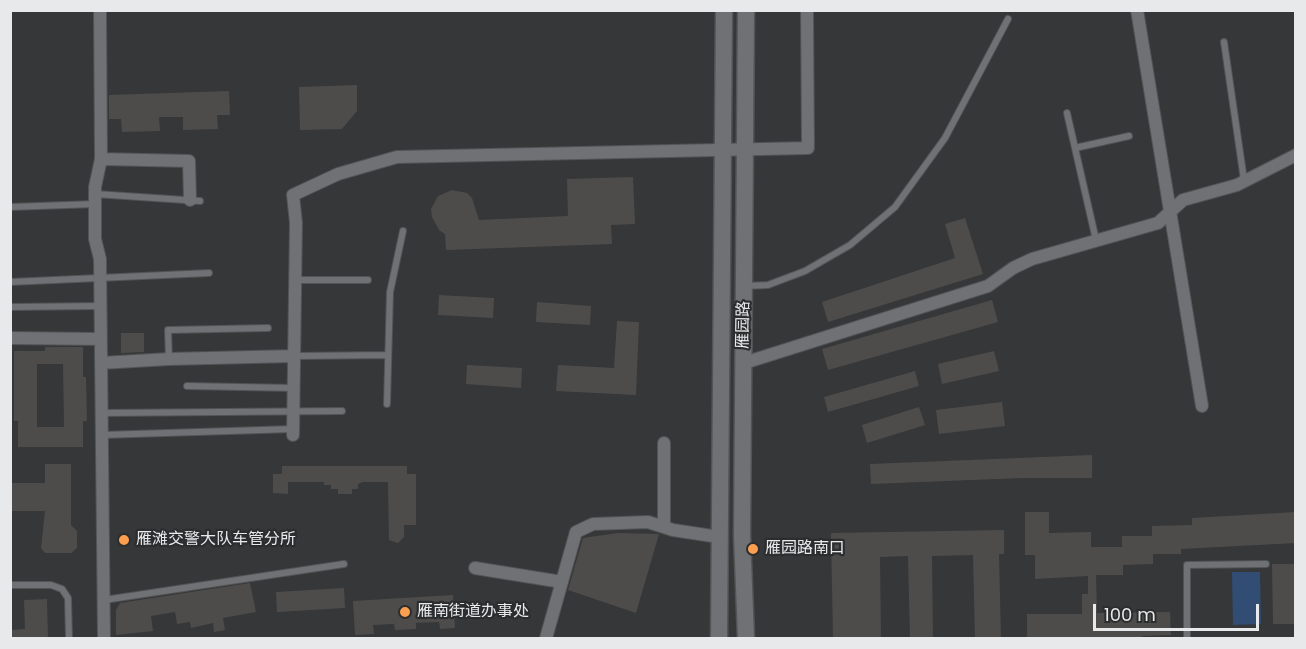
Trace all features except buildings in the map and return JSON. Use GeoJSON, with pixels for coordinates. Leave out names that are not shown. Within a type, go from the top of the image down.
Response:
{"type":"FeatureCollection","features":[{"type":"Feature","properties":{"kind":"main road","name":"雁园路"},"geometry":{"type":"LineString","coordinates":[[719,639],[724,10]]}},
{"type":"Feature","properties":{"kind":"main road","name":"雁园路"},"geometry":{"type":"LineString","coordinates":[[746,10],[742,534],[746,639]]}},
{"type":"Feature","properties":{"kind":"street"},"geometry":{"type":"LineString","coordinates":[[100,10],[101,159],[95,199],[95,239],[100,259],[104,639]]}},
{"type":"Feature","properties":{"kind":"street"},"geometry":{"type":"LineString","coordinates":[[293,432],[295,280],[293,195],[338,174],[397,157],[808,148],[807,10]]}},
{"type":"Feature","properties":{"kind":"street"},"geometry":{"type":"LineString","coordinates":[[1137,10],[1202,406]]}},
{"type":"Feature","properties":{"kind":"street"},"geometry":{"type":"LineString","coordinates":[[744,363],[988,286],[1013,268],[1032,259],[1158,223],[1183,200],[1244,181],[1296,155]]}},
{"type":"Feature","properties":{"kind":"street"},"geometry":{"type":"LineString","coordinates":[[101,159],[189,161],[195,200]]}},
{"type":"Feature","properties":{"kind":"street"},"geometry":{"type":"LineString","coordinates":[[10,338],[100,339]]}},
{"type":"Feature","properties":{"kind":"street"},"geometry":{"type":"LineString","coordinates":[[101,363],[169,358],[294,356]]}},
{"type":"Feature","properties":{"kind":"street"},"geometry":{"type":"LineString","coordinates":[[664,443],[664,527]]}},
{"type":"Feature","properties":{"kind":"street"},"geometry":{"type":"LineString","coordinates":[[546,639],[576,532],[593,524],[648,522],[719,537]]}},
{"type":"Feature","properties":{"kind":"street"},"geometry":{"type":"LineString","coordinates":[[475,568],[562,582]]}},
{"type":"Feature","properties":{"kind":"lane"},"geometry":{"type":"LineString","coordinates":[[745,286],[768,285],[805,272],[850,245],[895,207],[945,138],[1008,19]]}},
{"type":"Feature","properties":{"kind":"lane"},"geometry":{"type":"LineString","coordinates":[[1224,42],[1244,181]]}},
{"type":"Feature","properties":{"kind":"lane"},"geometry":{"type":"LineString","coordinates":[[1067,113],[1096,241]]}},
{"type":"Feature","properties":{"kind":"lane"},"geometry":{"type":"LineString","coordinates":[[1075,148],[1129,136]]}},
{"type":"Feature","properties":{"kind":"lane"},"geometry":{"type":"LineString","coordinates":[[10,207],[95,199],[195,200]]}},
{"type":"Feature","properties":{"kind":"lane"},"geometry":{"type":"LineString","coordinates":[[387,404],[390,292],[403,231]]}},
{"type":"Feature","properties":{"kind":"lane"},"geometry":{"type":"LineString","coordinates":[[10,282],[100,280],[209,273]]}},
{"type":"Feature","properties":{"kind":"lane"},"geometry":{"type":"LineString","coordinates":[[295,280],[368,280]]}},
{"type":"Feature","properties":{"kind":"lane"},"geometry":{"type":"LineString","coordinates":[[10,307],[100,306]]}},
{"type":"Feature","properties":{"kind":"lane"},"geometry":{"type":"LineString","coordinates":[[169,358],[168,330],[268,328]]}},
{"type":"Feature","properties":{"kind":"lane"},"geometry":{"type":"LineString","coordinates":[[294,356],[388,355]]}},
{"type":"Feature","properties":{"kind":"lane"},"geometry":{"type":"LineString","coordinates":[[187,386],[294,388]]}},
{"type":"Feature","properties":{"kind":"lane"},"geometry":{"type":"LineString","coordinates":[[101,413],[342,411]]}},
{"type":"Feature","properties":{"kind":"lane"},"geometry":{"type":"LineString","coordinates":[[101,435],[293,432]]}},
{"type":"Feature","properties":{"kind":"lane"},"geometry":{"type":"LineString","coordinates":[[103,600],[344,564]]}},
{"type":"Feature","properties":{"kind":"lane"},"geometry":{"type":"LineString","coordinates":[[1187,639],[1187,565],[1266,564]]}},
{"type":"Feature","properties":{"kind":"lane"},"geometry":{"type":"LineString","coordinates":[[10,585],[51,585],[62,589],[68,598],[69,639]]}},
{"type":"Feature","properties":{"kind":"shaded area"},"geometry":{"type":"Polygon","coordinates":[[[1232,572],[1260,572],[1261,624],[1233,625],[1232,572]]]}},
{"type":"Feature","properties":{"kind":"place","name":"雁滩交警大队车管分所"},"geometry":{"type":"Point","coordinates":[124,540]}},
{"type":"Feature","properties":{"kind":"place","name":"雁园路南口"},"geometry":{"type":"Point","coordinates":[753,549]}},
{"type":"Feature","properties":{"kind":"place","name":"雁南街道办事处"},"geometry":{"type":"Point","coordinates":[405,612]}}]}
